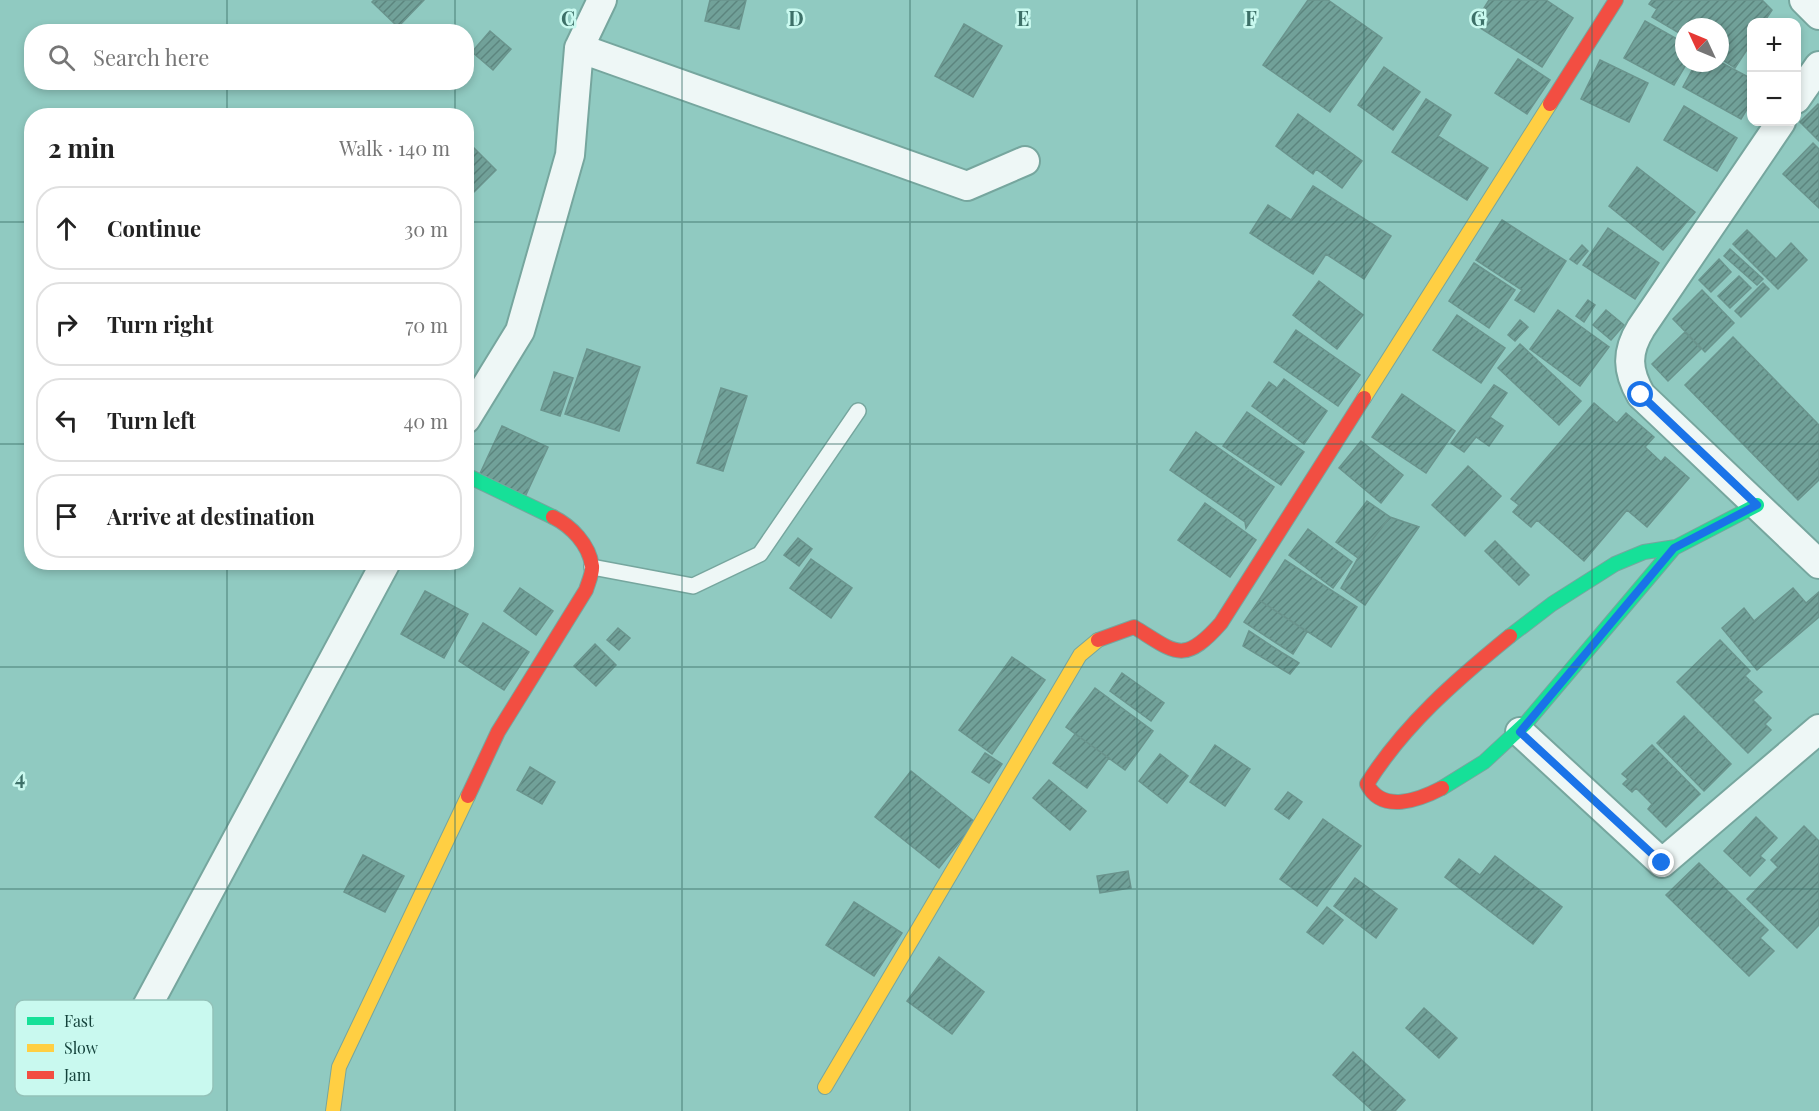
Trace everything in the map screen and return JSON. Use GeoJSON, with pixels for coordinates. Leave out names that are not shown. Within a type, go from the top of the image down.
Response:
{"type":"FeatureCollection","features":[{"type":"Feature","properties":{"kind":"street"},"geometry":{"type":"LineString","coordinates":[[474,406],[520,332],[570,155],[579,48],[602,0]]}},
{"type":"Feature","properties":{"kind":"street"},"geometry":{"type":"LineString","coordinates":[[825,1087],[1080,655],[1095,640],[1115,630],[1134,627],[1168,650],[1185,650],[1204,642],[1221,623],[1616,0]]}},
{"type":"Feature","properties":{"kind":"street"},"geometry":{"type":"LineString","coordinates":[[1804,0],[1819,15]]}},
{"type":"Feature","properties":{"kind":"street"},"geometry":{"type":"LineString","coordinates":[[579,48],[967,186],[1025,161]]}},
{"type":"Feature","properties":{"kind":"street"},"geometry":{"type":"LineString","coordinates":[[1801,93],[1819,66]]}},
{"type":"Feature","properties":{"kind":"street"},"geometry":{"type":"LineString","coordinates":[[1778,126],[1641,328],[1632,343],[1629,360],[1632,378],[1641,395],[1819,564]]}},
{"type":"Feature","properties":{"kind":"street"},"geometry":{"type":"LineString","coordinates":[[333,1111],[339,1067],[364,1013],[498,732],[586,590],[592,567],[585,549],[570,525],[474,479]]}},
{"type":"Feature","properties":{"kind":"street"},"geometry":{"type":"LineString","coordinates":[[1674,548],[1520,732],[1463,778],[1441,789],[1397,803],[1382,802],[1371,794],[1367,784],[1375,767],[1392,743],[1484,657],[1585,581],[1617,563],[1645,552],[1674,548],[1757,505]]}},
{"type":"Feature","properties":{"kind":"street"},"geometry":{"type":"LineString","coordinates":[[150,1000],[382,570]]}},
{"type":"Feature","properties":{"kind":"street"},"geometry":{"type":"LineString","coordinates":[[1520,732],[1662,863],[1819,729]]}},
{"type":"Feature","properties":{"kind":"lane"},"geometry":{"type":"LineString","coordinates":[[592,567],[693,586],[760,554],[858,411]]}},
{"type":"Feature","properties":{"kind":"building"},"geometry":{"type":"Polygon","coordinates":[[[374,0],[424,0],[401,24],[395,24],[372,2],[374,0]]]}},
{"type":"Feature","properties":{"kind":"building"},"geometry":{"type":"Polygon","coordinates":[[[710,0],[746,0],[739,29],[705,21],[710,0]]]}},
{"type":"Feature","properties":{"kind":"building"},"geometry":{"type":"Polygon","coordinates":[[[1308,0],[1328,0],[1382,38],[1330,112],[1263,65],[1308,0]]]}},
{"type":"Feature","properties":{"kind":"building"},"geometry":{"type":"Polygon","coordinates":[[[1489,0],[1546,0],[1573,18],[1542,67],[1474,24],[1489,0]]]}},
{"type":"Feature","properties":{"kind":"building"},"geometry":{"type":"Polygon","coordinates":[[[1652,0],[1762,0],[1772,10],[1767,18],[1747,18],[1747,50],[1735,68],[1729,64],[1729,18],[1675,18],[1675,31],[1652,17],[1657,9],[1649,4],[1652,0]]]}},
{"type":"Feature","properties":{"kind":"building"},"geometry":{"type":"Polygon","coordinates":[[[1645,21],[1675,38],[1675,72],[1682,72],[1674,85],[1624,58],[1645,21]]]}},
{"type":"Feature","properties":{"kind":"building"},"geometry":{"type":"Polygon","coordinates":[[[964,24],[1002,46],[973,97],[935,76],[964,24]]]}},
{"type":"Feature","properties":{"kind":"building"},"geometry":{"type":"Polygon","coordinates":[[[490,31],[511,49],[493,70],[474,54],[474,50],[490,31]]]}},
{"type":"Feature","properties":{"kind":"building"},"geometry":{"type":"Polygon","coordinates":[[[1518,59],[1550,80],[1527,114],[1495,93],[1518,59]]]}},
{"type":"Feature","properties":{"kind":"building"},"geometry":{"type":"Polygon","coordinates":[[[1600,60],[1648,83],[1629,122],[1581,99],[1600,60]]]}},
{"type":"Feature","properties":{"kind":"building"},"geometry":{"type":"Polygon","coordinates":[[[1384,67],[1420,92],[1393,130],[1358,105],[1384,67]]]}},
{"type":"Feature","properties":{"kind":"building"},"geometry":{"type":"Polygon","coordinates":[[[1729,67],[1747,76],[1747,109],[1741,119],[1683,87],[1691,72],[1729,72],[1729,67]]]}},
{"type":"Feature","properties":{"kind":"building"},"geometry":{"type":"Polygon","coordinates":[[[1426,99],[1451,115],[1438,136],[1488,168],[1467,200],[1392,152],[1426,99]]]}},
{"type":"Feature","properties":{"kind":"building"},"geometry":{"type":"Polygon","coordinates":[[[1818,104],[1819,141],[1801,123],[1818,104]]]}},
{"type":"Feature","properties":{"kind":"building"},"geometry":{"type":"Polygon","coordinates":[[[1684,106],[1737,138],[1717,171],[1664,140],[1684,106]]]}},
{"type":"Feature","properties":{"kind":"building"},"geometry":{"type":"Polygon","coordinates":[[[1298,114],[1362,161],[1342,188],[1316,169],[1313,174],[1276,146],[1298,114]]]}},
{"type":"Feature","properties":{"kind":"building"},"geometry":{"type":"Polygon","coordinates":[[[1813,143],[1819,149],[1819,208],[1783,174],[1813,143]]]}},
{"type":"Feature","properties":{"kind":"building"},"geometry":{"type":"Polygon","coordinates":[[[474,148],[496,170],[474,192],[474,148]]]}},
{"type":"Feature","properties":{"kind":"building"},"geometry":{"type":"Polygon","coordinates":[[[1637,167],[1695,212],[1663,250],[1609,206],[1637,167]]]}},
{"type":"Feature","properties":{"kind":"building"},"geometry":{"type":"Polygon","coordinates":[[[1313,186],[1391,236],[1364,279],[1326,254],[1313,274],[1250,233],[1268,205],[1291,220],[1313,186]]]}},
{"type":"Feature","properties":{"kind":"building"},"geometry":{"type":"Polygon","coordinates":[[[1502,220],[1566,261],[1534,312],[1515,300],[1522,290],[1476,260],[1502,220]]]}},
{"type":"Feature","properties":{"kind":"building"},"geometry":{"type":"Polygon","coordinates":[[[1608,228],[1659,263],[1635,299],[1583,265],[1608,228]]]}},
{"type":"Feature","properties":{"kind":"building"},"geometry":{"type":"Polygon","coordinates":[[[1747,230],[1776,259],[1791,243],[1807,260],[1778,289],[1733,244],[1747,230]]]}},
{"type":"Feature","properties":{"kind":"building"},"geometry":{"type":"Polygon","coordinates":[[[1582,245],[1588,251],[1577,264],[1570,259],[1582,245]]]}},
{"type":"Feature","properties":{"kind":"building"},"geometry":{"type":"Polygon","coordinates":[[[1730,249],[1763,279],[1757,285],[1724,256],[1730,249]]]}},
{"type":"Feature","properties":{"kind":"building"},"geometry":{"type":"Polygon","coordinates":[[[1719,259],[1731,272],[1711,292],[1699,280],[1719,259]]]}},
{"type":"Feature","properties":{"kind":"building"},"geometry":{"type":"Polygon","coordinates":[[[1474,263],[1515,290],[1489,328],[1449,301],[1474,263]]]}},
{"type":"Feature","properties":{"kind":"building"},"geometry":{"type":"Polygon","coordinates":[[[1739,276],[1751,288],[1730,308],[1718,296],[1739,276]]]}},
{"type":"Feature","properties":{"kind":"building"},"geometry":{"type":"Polygon","coordinates":[[[1319,281],[1363,315],[1337,349],[1293,315],[1319,281]]]}},
{"type":"Feature","properties":{"kind":"building"},"geometry":{"type":"Polygon","coordinates":[[[1763,283],[1769,289],[1741,317],[1735,311],[1763,283]]]}},
{"type":"Feature","properties":{"kind":"building"},"geometry":{"type":"Polygon","coordinates":[[[1702,290],[1734,323],[1705,352],[1673,319],[1702,290]]]}},
{"type":"Feature","properties":{"kind":"building"},"geometry":{"type":"Polygon","coordinates":[[[1588,300],[1595,305],[1584,322],[1576,316],[1588,300]]]}},
{"type":"Feature","properties":{"kind":"building"},"geometry":{"type":"Polygon","coordinates":[[[1558,310],[1609,347],[1580,386],[1530,349],[1558,310]]]}},
{"type":"Feature","properties":{"kind":"building"},"geometry":{"type":"Polygon","coordinates":[[[1606,310],[1624,325],[1611,340],[1593,325],[1606,310]]]}},
{"type":"Feature","properties":{"kind":"building"},"geometry":{"type":"Polygon","coordinates":[[[1457,315],[1505,348],[1481,383],[1433,350],[1457,315]]]}},
{"type":"Feature","properties":{"kind":"building"},"geometry":{"type":"Polygon","coordinates":[[[1520,320],[1528,327],[1515,341],[1508,335],[1520,320]]]}},
{"type":"Feature","properties":{"kind":"building"},"geometry":{"type":"Polygon","coordinates":[[[1296,330],[1360,375],[1338,406],[1274,362],[1296,330]]]}},
{"type":"Feature","properties":{"kind":"building"},"geometry":{"type":"Polygon","coordinates":[[[1685,332],[1701,349],[1668,381],[1652,364],[1685,332]]]}},
{"type":"Feature","properties":{"kind":"building"},"geometry":{"type":"Polygon","coordinates":[[[1733,337],[1819,425],[1819,480],[1798,500],[1685,385],[1733,337]]]}},
{"type":"Feature","properties":{"kind":"building"},"geometry":{"type":"Polygon","coordinates":[[[1520,344],[1581,401],[1559,425],[1498,368],[1520,344]]]}},
{"type":"Feature","properties":{"kind":"building"},"geometry":{"type":"Polygon","coordinates":[[[587,349],[640,367],[619,431],[565,414],[587,349]]]}},
{"type":"Feature","properties":{"kind":"building"},"geometry":{"type":"Polygon","coordinates":[[[554,372],[573,378],[560,416],[541,410],[554,372]]]}},
{"type":"Feature","properties":{"kind":"building"},"geometry":{"type":"Polygon","coordinates":[[[1284,379],[1327,411],[1304,444],[1252,406],[1269,382],[1277,388],[1284,379]]]}},
{"type":"Feature","properties":{"kind":"building"},"geometry":{"type":"Polygon","coordinates":[[[1494,385],[1507,393],[1490,417],[1503,426],[1489,446],[1476,437],[1464,452],[1451,443],[1494,385]]]}},
{"type":"Feature","properties":{"kind":"building"},"geometry":{"type":"Polygon","coordinates":[[[721,388],[747,396],[723,471],[697,463],[721,388]]]}},
{"type":"Feature","properties":{"kind":"building"},"geometry":{"type":"Polygon","coordinates":[[[1402,394],[1455,431],[1426,473],[1372,437],[1402,394]]]}},
{"type":"Feature","properties":{"kind":"building"},"geometry":{"type":"Polygon","coordinates":[[[1594,403],[1617,423],[1626,413],[1654,437],[1645,447],[1661,462],[1665,457],[1689,478],[1647,527],[1627,510],[1584,561],[1537,520],[1531,527],[1513,512],[1519,505],[1511,499],[1594,403]]]}},
{"type":"Feature","properties":{"kind":"building"},"geometry":{"type":"Polygon","coordinates":[[[1247,412],[1304,452],[1281,485],[1223,446],[1247,412]]]}},
{"type":"Feature","properties":{"kind":"building"},"geometry":{"type":"Polygon","coordinates":[[[502,426],[548,447],[524,499],[478,478],[502,426]]]}},
{"type":"Feature","properties":{"kind":"building"},"geometry":{"type":"Polygon","coordinates":[[[1196,432],[1274,487],[1246,528],[1245,522],[1170,470],[1196,432]]]}},
{"type":"Feature","properties":{"kind":"building"},"geometry":{"type":"Polygon","coordinates":[[[1361,441],[1403,475],[1381,503],[1339,468],[1361,441]]]}},
{"type":"Feature","properties":{"kind":"building"},"geometry":{"type":"Polygon","coordinates":[[[1468,466],[1501,496],[1465,536],[1432,505],[1468,466]]]}},
{"type":"Feature","properties":{"kind":"building"},"geometry":{"type":"Polygon","coordinates":[[[1367,501],[1390,517],[1358,558],[1336,542],[1367,501]]]}},
{"type":"Feature","properties":{"kind":"building"},"geometry":{"type":"Polygon","coordinates":[[[1205,503],[1256,540],[1230,577],[1178,540],[1205,503]]]}},
{"type":"Feature","properties":{"kind":"building"},"geometry":{"type":"Polygon","coordinates":[[[1390,517],[1419,527],[1365,605],[1341,588],[1358,558],[1390,517]]]}},
{"type":"Feature","properties":{"kind":"building"},"geometry":{"type":"Polygon","coordinates":[[[1308,529],[1352,562],[1333,588],[1289,555],[1308,529]]]}},
{"type":"Feature","properties":{"kind":"building"},"geometry":{"type":"Polygon","coordinates":[[[798,538],[812,549],[799,566],[784,555],[798,538]]]}},
{"type":"Feature","properties":{"kind":"building"},"geometry":{"type":"Polygon","coordinates":[[[1495,541],[1529,575],[1519,585],[1485,551],[1495,541]]]}},
{"type":"Feature","properties":{"kind":"building"},"geometry":{"type":"Polygon","coordinates":[[[811,559],[852,588],[831,618],[790,588],[811,559]]]}},
{"type":"Feature","properties":{"kind":"building"},"geometry":{"type":"Polygon","coordinates":[[[1285,560],[1357,607],[1331,647],[1259,600],[1285,560]]]}},
{"type":"Feature","properties":{"kind":"building"},"geometry":{"type":"Polygon","coordinates":[[[520,588],[553,611],[536,635],[504,611],[520,588]]]}},
{"type":"Feature","properties":{"kind":"building"},"geometry":{"type":"Polygon","coordinates":[[[1793,588],[1806,603],[1819,592],[1819,617],[1757,670],[1722,628],[1744,608],[1754,621],[1793,588]]]}},
{"type":"Feature","properties":{"kind":"building"},"geometry":{"type":"Polygon","coordinates":[[[425,591],[468,614],[444,658],[401,634],[425,591]]]}},
{"type":"Feature","properties":{"kind":"building"},"geometry":{"type":"Polygon","coordinates":[[[1259,600],[1307,632],[1293,654],[1244,622],[1259,600]]]}},
{"type":"Feature","properties":{"kind":"building"},"geometry":{"type":"Polygon","coordinates":[[[483,623],[529,652],[504,690],[459,661],[483,623]]]}},
{"type":"Feature","properties":{"kind":"building"},"geometry":{"type":"Polygon","coordinates":[[[618,628],[630,638],[619,650],[607,640],[618,628]]]}},
{"type":"Feature","properties":{"kind":"building"},"geometry":{"type":"Polygon","coordinates":[[[1249,631],[1299,663],[1290,674],[1243,646],[1249,631]]]}},
{"type":"Feature","properties":{"kind":"building"},"geometry":{"type":"Polygon","coordinates":[[[1720,640],[1750,671],[1745,676],[1762,692],[1753,700],[1771,718],[1765,724],[1771,730],[1748,753],[1677,682],[1720,640]]]}},
{"type":"Feature","properties":{"kind":"building"},"geometry":{"type":"Polygon","coordinates":[[[595,644],[616,665],[596,686],[574,666],[595,644]]]}},
{"type":"Feature","properties":{"kind":"building"},"geometry":{"type":"Polygon","coordinates":[[[1012,657],[1045,680],[992,754],[959,730],[1012,657]]]}},
{"type":"Feature","properties":{"kind":"building"},"geometry":{"type":"Polygon","coordinates":[[[1122,673],[1164,703],[1151,721],[1110,691],[1122,673]]]}},
{"type":"Feature","properties":{"kind":"building"},"geometry":{"type":"Polygon","coordinates":[[[1095,688],[1153,731],[1125,770],[1066,727],[1095,688]]]}},
{"type":"Feature","properties":{"kind":"building"},"geometry":{"type":"Polygon","coordinates":[[[1684,716],[1731,764],[1704,791],[1657,743],[1684,716]]]}},
{"type":"Feature","properties":{"kind":"building"},"geometry":{"type":"Polygon","coordinates":[[[1075,734],[1109,758],[1087,788],[1053,763],[1075,734]]]}},
{"type":"Feature","properties":{"kind":"building"},"geometry":{"type":"Polygon","coordinates":[[[1215,745],[1250,769],[1225,806],[1190,782],[1215,745]]]}},
{"type":"Feature","properties":{"kind":"building"},"geometry":{"type":"Polygon","coordinates":[[[1652,745],[1700,794],[1666,827],[1648,809],[1652,804],[1636,788],[1632,792],[1623,784],[1628,779],[1622,774],[1652,745]]]}},
{"type":"Feature","properties":{"kind":"building"},"geometry":{"type":"Polygon","coordinates":[[[985,753],[1002,764],[989,783],[972,772],[985,753]]]}},
{"type":"Feature","properties":{"kind":"building"},"geometry":{"type":"Polygon","coordinates":[[[1160,754],[1188,776],[1167,803],[1139,781],[1160,754]]]}},
{"type":"Feature","properties":{"kind":"building"},"geometry":{"type":"Polygon","coordinates":[[[530,767],[555,782],[542,804],[517,790],[530,767]]]}},
{"type":"Feature","properties":{"kind":"building"},"geometry":{"type":"Polygon","coordinates":[[[911,771],[975,822],[939,868],[875,817],[911,771]]]}},
{"type":"Feature","properties":{"kind":"building"},"geometry":{"type":"Polygon","coordinates":[[[1049,780],[1086,811],[1070,830],[1033,798],[1049,780]]]}},
{"type":"Feature","properties":{"kind":"building"},"geometry":{"type":"Polygon","coordinates":[[[1288,792],[1302,802],[1289,819],[1275,809],[1288,792]]]}},
{"type":"Feature","properties":{"kind":"building"},"geometry":{"type":"Polygon","coordinates":[[[1756,817],[1777,838],[1760,856],[1765,860],[1750,876],[1724,851],[1756,817]]]}},
{"type":"Feature","properties":{"kind":"building"},"geometry":{"type":"Polygon","coordinates":[[[1323,819],[1361,846],[1317,906],[1280,879],[1323,819]]]}},
{"type":"Feature","properties":{"kind":"building"},"geometry":{"type":"Polygon","coordinates":[[[1804,826],[1819,841],[1819,925],[1797,948],[1747,899],[1778,867],[1771,860],[1804,826]]]}},
{"type":"Feature","properties":{"kind":"building"},"geometry":{"type":"Polygon","coordinates":[[[363,855],[404,876],[385,912],[344,892],[363,855]]]}},
{"type":"Feature","properties":{"kind":"building"},"geometry":{"type":"Polygon","coordinates":[[[1495,856],[1562,907],[1533,944],[1445,877],[1459,859],[1480,875],[1495,856]]]}},
{"type":"Feature","properties":{"kind":"building"},"geometry":{"type":"Polygon","coordinates":[[[1699,863],[1768,930],[1760,938],[1774,951],[1749,976],[1666,895],[1699,863]]]}},
{"type":"Feature","properties":{"kind":"building"},"geometry":{"type":"Polygon","coordinates":[[[1128,871],[1131,888],[1100,893],[1097,876],[1128,871]]]}},
{"type":"Feature","properties":{"kind":"building"},"geometry":{"type":"Polygon","coordinates":[[[1355,878],[1397,909],[1376,938],[1334,906],[1355,878]]]}},
{"type":"Feature","properties":{"kind":"building"},"geometry":{"type":"Polygon","coordinates":[[[854,902],[902,933],[874,976],[826,945],[854,902]]]}},
{"type":"Feature","properties":{"kind":"building"},"geometry":{"type":"Polygon","coordinates":[[[1327,907],[1343,920],[1323,944],[1307,932],[1327,907]]]}},
{"type":"Feature","properties":{"kind":"building"},"geometry":{"type":"Polygon","coordinates":[[[939,957],[984,992],[952,1034],[907,1001],[939,957]]]}},
{"type":"Feature","properties":{"kind":"building"},"geometry":{"type":"Polygon","coordinates":[[[1424,1008],[1457,1038],[1439,1058],[1406,1028],[1424,1008]]]}},
{"type":"Feature","properties":{"kind":"building"},"geometry":{"type":"Polygon","coordinates":[[[1353,1052],[1405,1100],[1395,1111],[1373,1111],[1333,1075],[1353,1052]]]}},
{"type":"Feature","properties":{"kind":"traffic: fast"},"geometry":{"type":"LineString","coordinates":[[474,479],[553,517]]}},
{"type":"Feature","properties":{"kind":"traffic: fast"},"geometry":{"type":"LineString","coordinates":[[1510,636],[1552,604],[1615,564],[1644,552],[1676,547],[1757,505]]}},
{"type":"Feature","properties":{"kind":"traffic: fast"},"geometry":{"type":"LineString","coordinates":[[1442,788],[1484,762],[1526,723],[1674,548]]}},
{"type":"Feature","properties":{"kind":"traffic: slow"},"geometry":{"type":"LineString","coordinates":[[1364,398],[1550,104]]}},
{"type":"Feature","properties":{"kind":"traffic: slow"},"geometry":{"type":"LineString","coordinates":[[825,1087],[1080,655],[1098,640]]}},
{"type":"Feature","properties":{"kind":"traffic: slow"},"geometry":{"type":"LineString","coordinates":[[333,1111],[339,1067],[468,796]]}},
{"type":"Feature","properties":{"kind":"traffic: jam"},"geometry":{"type":"LineString","coordinates":[[1550,104],[1616,0]]}},
{"type":"Feature","properties":{"kind":"traffic: jam"},"geometry":{"type":"LineString","coordinates":[[1098,640],[1134,627],[1170,648],[1188,650],[1208,637],[1221,623],[1364,398]]}},
{"type":"Feature","properties":{"kind":"traffic: jam"},"geometry":{"type":"LineString","coordinates":[[468,796],[498,732],[586,590],[592,572],[590,558],[583,543],[566,525],[553,517]]}},
{"type":"Feature","properties":{"kind":"traffic: jam"},"geometry":{"type":"LineString","coordinates":[[1442,788],[1423,797],[1391,802],[1382,799],[1367,784],[1397,742],[1432,704],[1510,636]]}},
{"type":"Feature","properties":{"kind":"route"},"geometry":{"type":"LineString","coordinates":[[1641,395],[1757,505],[1674,548],[1520,732],[1662,863]]}}]}
